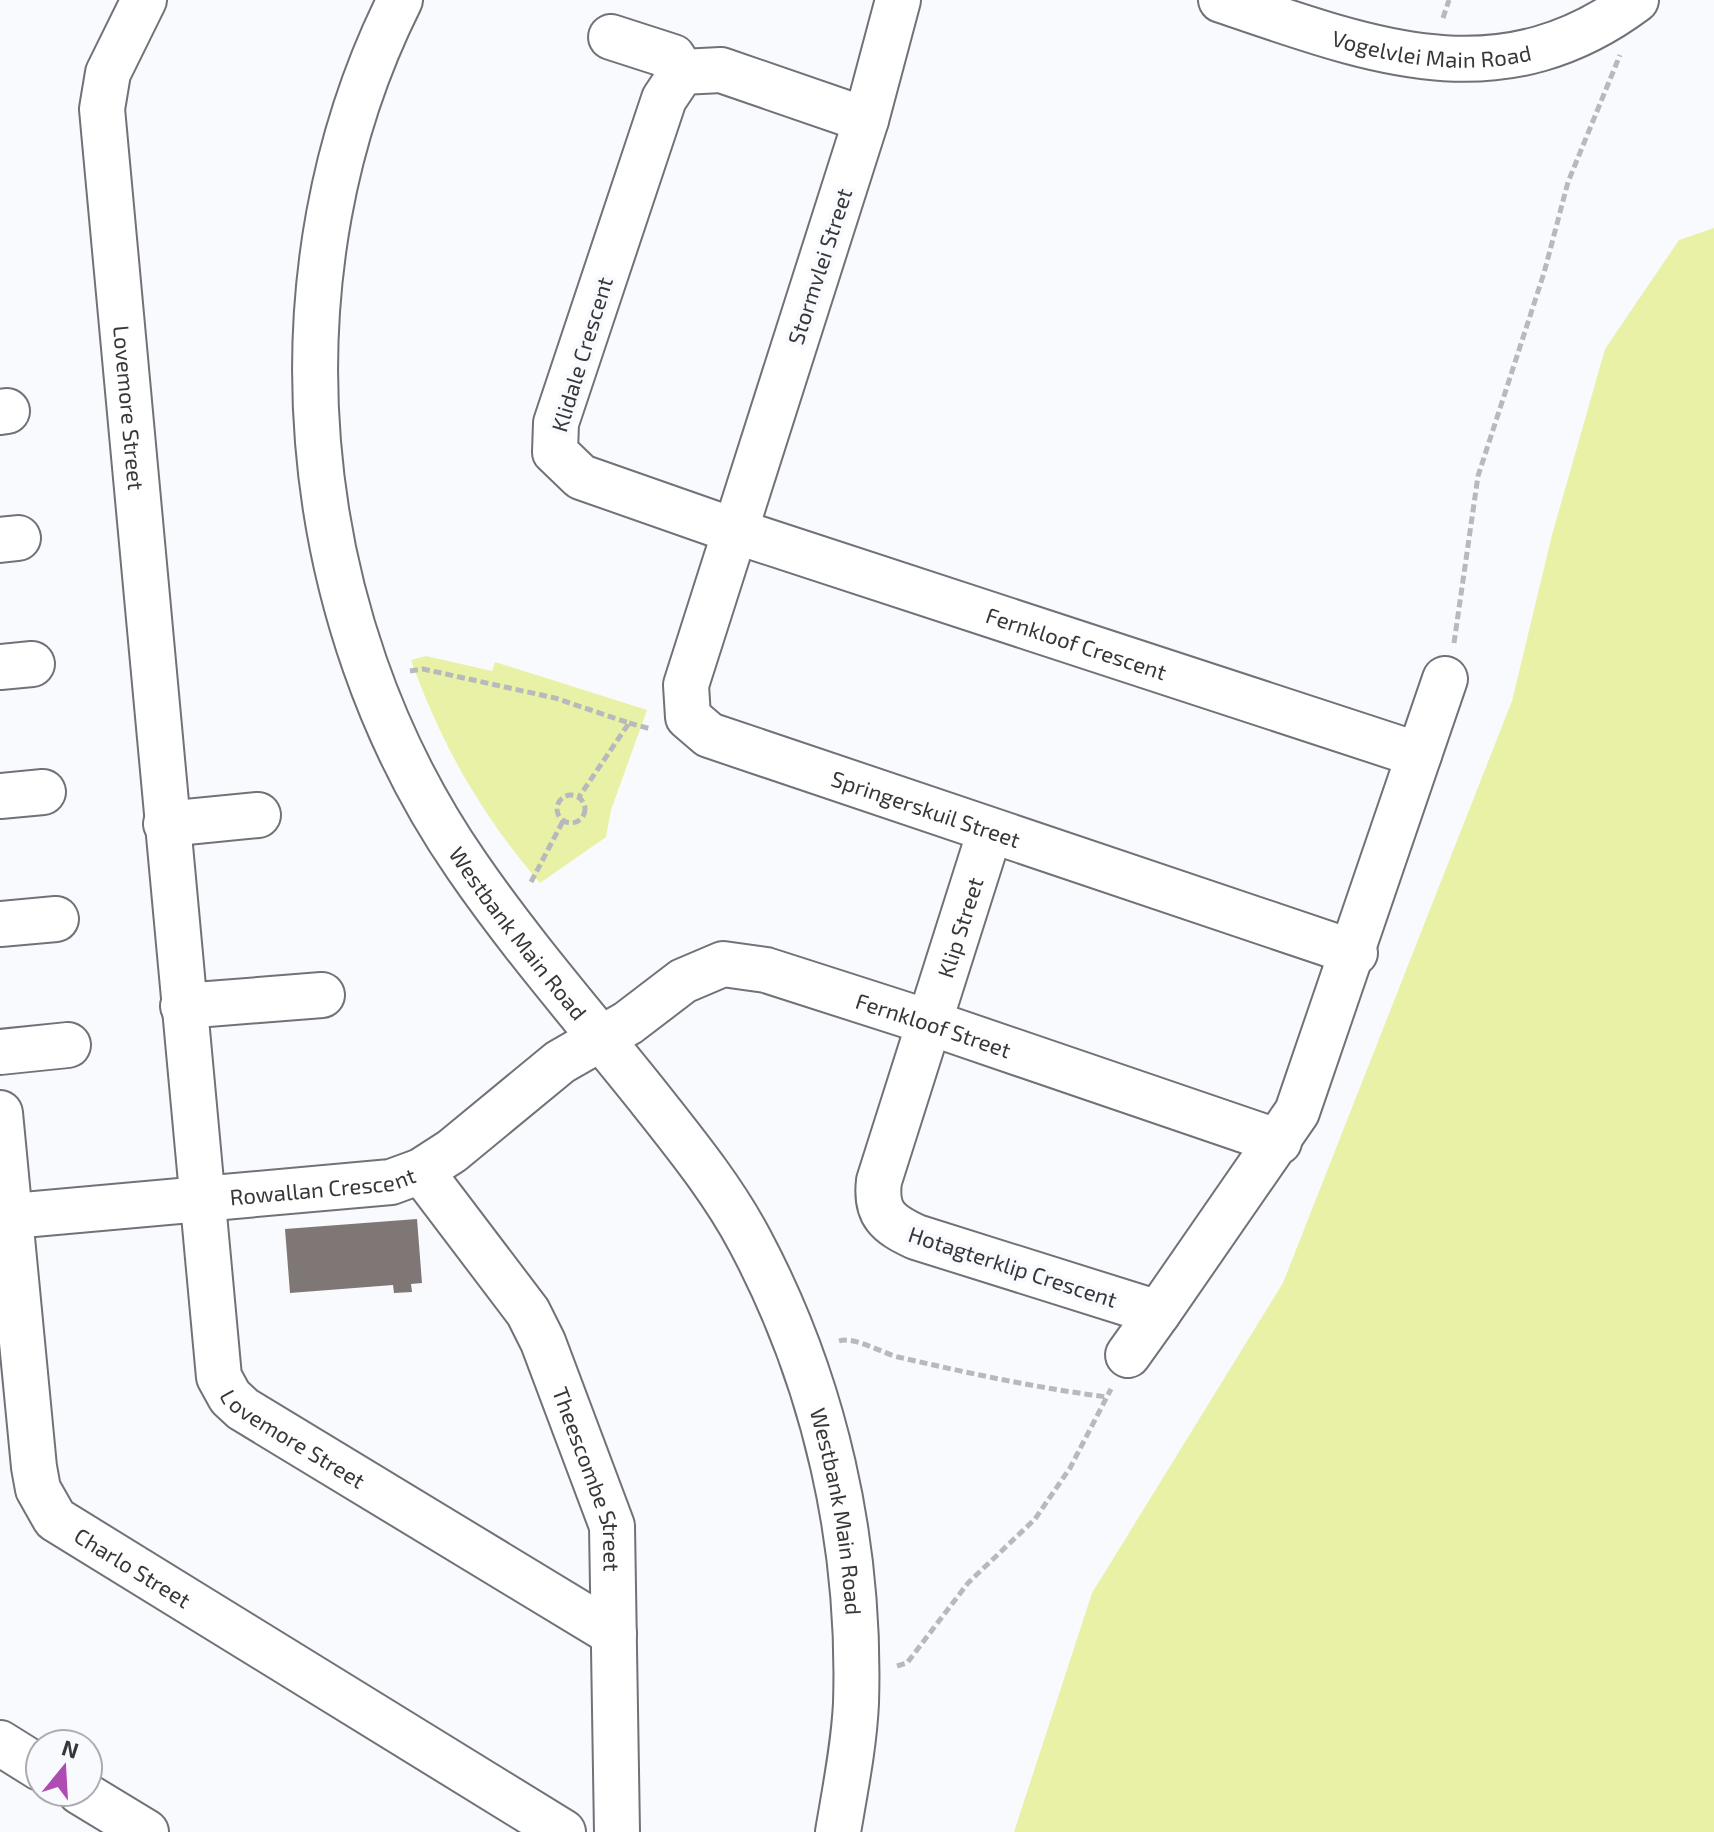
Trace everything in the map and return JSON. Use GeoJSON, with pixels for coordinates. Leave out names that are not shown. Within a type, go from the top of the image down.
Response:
{"type":"FeatureCollection","features":[{"type":"Feature","properties":{"kind":"street","name":"Lovemore Street"},"geometry":{"type":"LineString","coordinates":[[144,0],[108,73],[102,109],[219,1377],[230,1397],[259,1419],[614,1634]]}},
{"type":"Feature","properties":{"kind":"street","name":"Westbank Main Road"},"geometry":{"type":"LineString","coordinates":[[400,0],[352,122],[323,256],[316,346],[316,422],[333,550],[368,674],[411,773],[466,864],[698,1160],[749,1239],[786,1317],[813,1386],[836,1478],[850,1552],[856,1629],[856,1707],[838,1832]]}},
{"type":"Feature","properties":{"kind":"street","name":"Stormvlei Street"},"geometry":{"type":"LineString","coordinates":[[735,531],[866,120],[898,0]]}},
{"type":"Feature","properties":{"kind":"street","name":"Vogelvlei Main Road"},"geometry":{"type":"LineString","coordinates":[[1221,0],[1367,49],[1437,59],[1500,56],[1564,40],[1630,4]]}},
{"type":"Feature","properties":{"kind":"street"},"geometry":{"type":"LineString","coordinates":[[611,37],[673,57],[682,72],[721,70],[866,120]]}},
{"type":"Feature","properties":{"kind":"street","name":"Klidale Crescent"},"geometry":{"type":"LineString","coordinates":[[682,72],[664,99],[553,438],[555,452],[581,477],[735,531]]}},
{"type":"Feature","properties":{"kind":"street","name":"Fernkloof Crescent"},"geometry":{"type":"LineString","coordinates":[[735,531],[1419,755]]}},
{"type":"Feature","properties":{"kind":"street","name":"Springerskuil Street"},"geometry":{"type":"LineString","coordinates":[[735,531],[686,685],[686,708],[697,727],[709,735],[1355,953]]}},
{"type":"Feature","properties":{"kind":"street"},"geometry":{"type":"LineString","coordinates":[[1128,1355],[1279,1142],[1303,1100],[1445,679]]}},
{"type":"Feature","properties":{"kind":"street"},"geometry":{"type":"LineString","coordinates":[[0,796],[43,792]]}},
{"type":"Feature","properties":{"kind":"street"},"geometry":{"type":"LineString","coordinates":[[166,824],[258,815]]}},
{"type":"Feature","properties":{"kind":"street","name":"Klip Street"},"geometry":{"type":"LineString","coordinates":[[928,1022],[990,831]]}},
{"type":"Feature","properties":{"kind":"street"},"geometry":{"type":"LineString","coordinates":[[0,924],[56,919]]}},
{"type":"Feature","properties":{"kind":"street","name":"Fernkloof Street"},"geometry":{"type":"LineString","coordinates":[[601,1038],[628,1023],[683,981],[723,964],[766,970],[1279,1142]]}},
{"type":"Feature","properties":{"kind":"street"},"geometry":{"type":"LineString","coordinates":[[183,1006],[322,995]]}},
{"type":"Feature","properties":{"kind":"street","name":"Hotagterklip Crescent"},"geometry":{"type":"LineString","coordinates":[[928,1022],[879,1181],[877,1199],[880,1214],[894,1226],[916,1237],[1158,1313]]}},
{"type":"Feature","properties":{"kind":"street","name":"Rowallan Crescent"},"geometry":{"type":"LineString","coordinates":[[5,1217],[391,1182],[421,1171],[452,1151],[560,1062],[601,1038]]}},
{"type":"Feature","properties":{"kind":"street"},"geometry":{"type":"LineString","coordinates":[[0,1052],[68,1045]]}},
{"type":"Feature","properties":{"kind":"street","name":"Charlo Street"},"geometry":{"type":"LineString","coordinates":[[0,1113],[5,1217],[34,1467],[38,1489],[55,1519],[563,1832]]}},
{"type":"Feature","properties":{"kind":"street","name":"Theescombe Street"},"geometry":{"type":"LineString","coordinates":[[421,1171],[528,1312],[543,1342],[612,1526],[617,1832]]}},
{"type":"Feature","properties":{"kind":"street"},"geometry":{"type":"LineString","coordinates":[[0,1743],[24,1758]]}},
{"type":"Feature","properties":{"kind":"street"},"geometry":{"type":"LineString","coordinates":[[104,1807],[146,1832]]}},
{"type":"Feature","properties":{"kind":"path"},"geometry":{"type":"LineString","coordinates":[[1445,679],[1457,631],[1478,476],[1544,273],[1568,182],[1628,37],[1630,4]]}},
{"type":"Feature","properties":{"kind":"path"},"geometry":{"type":"LineString","coordinates":[[410,671],[423,669],[505,686],[629,723],[579,797]]}},
{"type":"Feature","properties":{"kind":"path"},"geometry":{"type":"LineString","coordinates":[[570,794],[579,797],[585,804],[585,813],[580,820],[563,821],[557,814],[557,805],[570,794]]}},
{"type":"Feature","properties":{"kind":"path"},"geometry":{"type":"LineString","coordinates":[[531,882],[563,821]]}},
{"type":"Feature","properties":{"kind":"path"},"geometry":{"type":"LineString","coordinates":[[839,1341],[846,1339],[876,1351],[975,1375],[1107,1397]]}},
{"type":"Feature","properties":{"kind":"path"},"geometry":{"type":"LineString","coordinates":[[897,1666],[907,1663],[968,1583],[1035,1519],[1070,1468],[1128,1355]]}},
{"type":"Feature","properties":{"kind":"green space"},"geometry":{"type":"Polygon","coordinates":[[[1714,228],[1714,1832],[1014,1832],[1092,1593],[1283,1283],[1512,701],[1552,535],[1605,349],[1679,240],[1714,228]]]}},
{"type":"Feature","properties":{"kind":"green space"},"geometry":{"type":"Polygon","coordinates":[[[426,656],[492,671],[495,662],[647,710],[611,810],[606,837],[540,883],[500,832],[450,750],[411,660],[426,656]]]}},
{"type":"Feature","properties":{"kind":"building"},"geometry":{"type":"Polygon","coordinates":[[[417,1219],[422,1283],[411,1284],[412,1292],[394,1293],[393,1285],[290,1293],[285,1229],[417,1219]]]}}]}
